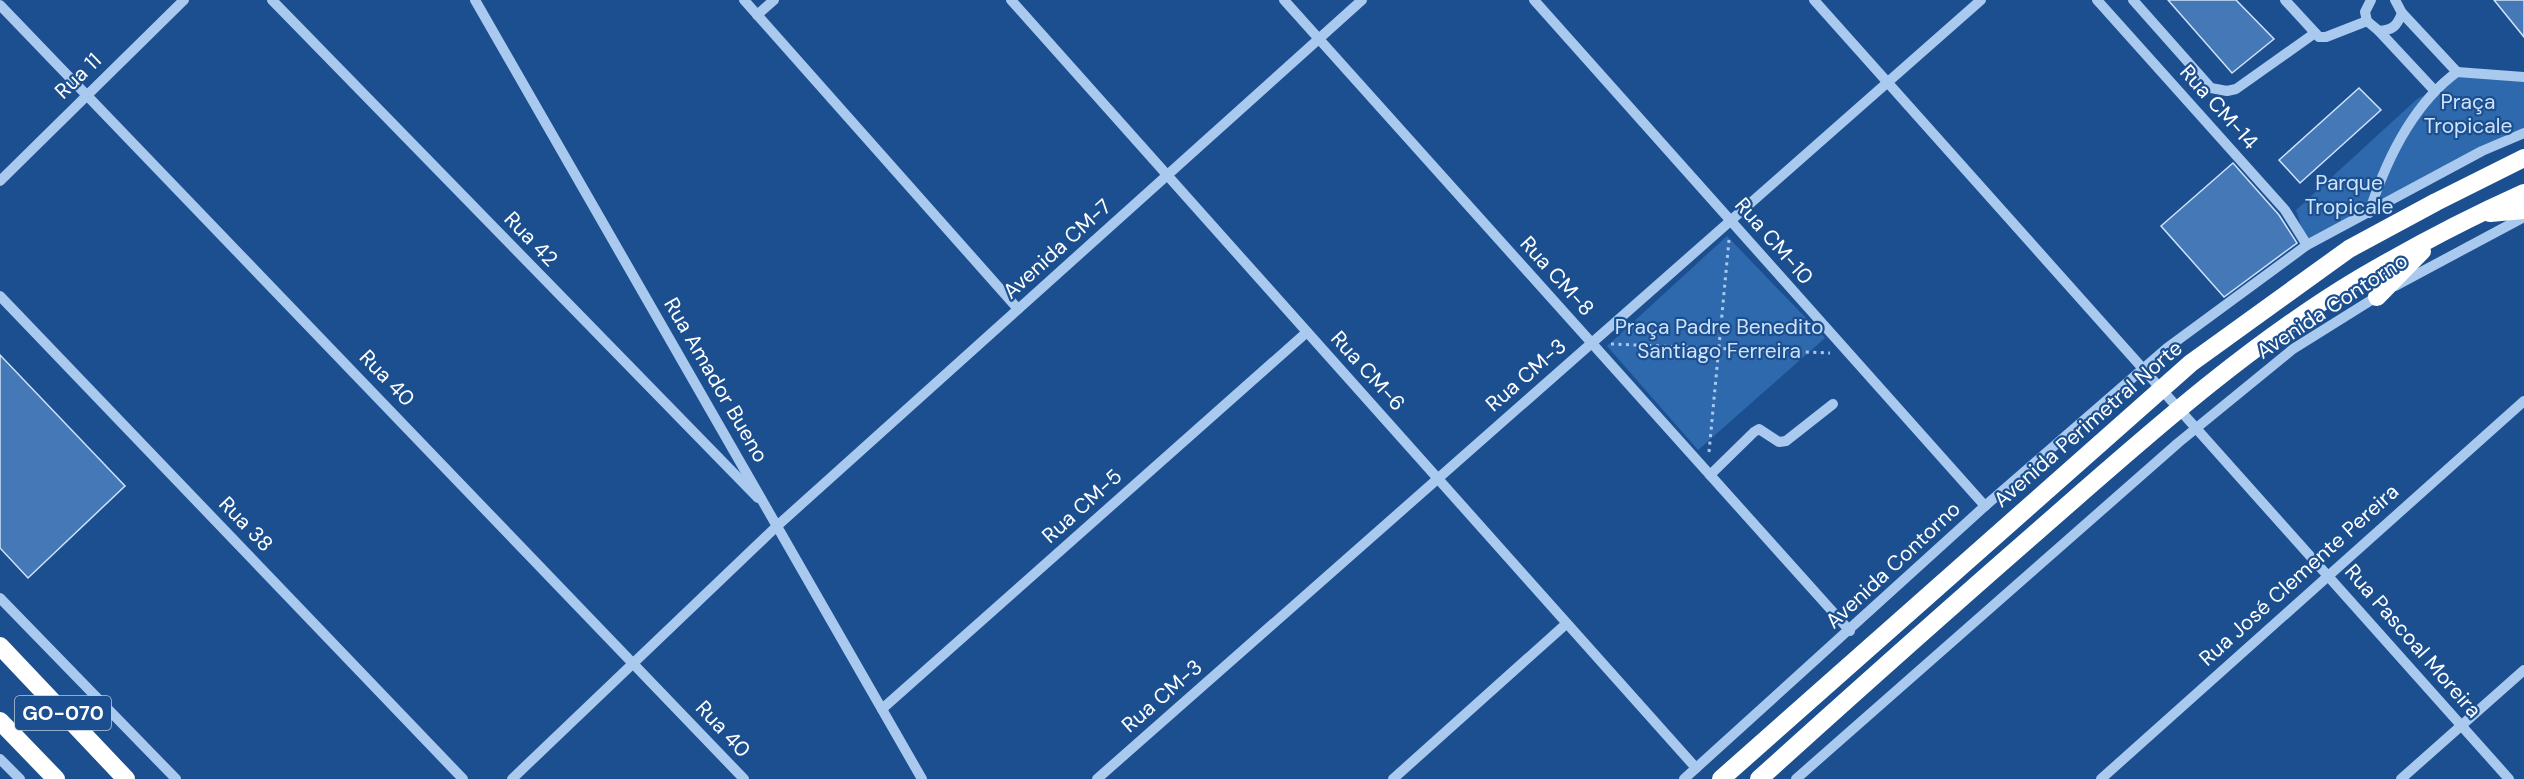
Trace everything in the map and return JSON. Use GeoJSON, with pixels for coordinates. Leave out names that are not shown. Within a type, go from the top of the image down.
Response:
{"type":"FeatureCollection","features":[{"type":"Feature","properties":{"kind":"highway","name":"Avenida Perimetral Norte"},"geometry":{"type":"LineString","coordinates":[[1721,779],[2162,387],[2253,317],[2349,249],[2524,158]]}},
{"type":"Feature","properties":{"kind":"highway"},"geometry":{"type":"LineString","coordinates":[[1760,779],[1901,650],[2180,408],[2272,337],[2360,279],[2479,213],[2524,193]]}},
{"type":"Feature","properties":{"kind":"highway"},"geometry":{"type":"LineString","coordinates":[[2479,213],[2524,210]]}},
{"type":"Feature","properties":{"kind":"highway"},"geometry":{"type":"LineString","coordinates":[[2377,297],[2435,237]]}},
{"type":"Feature","properties":{"kind":"highway","name":"GO-070"},"geometry":{"type":"LineString","coordinates":[[0,646],[126,779]]}},
{"type":"Feature","properties":{"kind":"highway","name":"GO-070"},"geometry":{"type":"LineString","coordinates":[[0,721],[56,779]]}},
{"type":"Feature","properties":{"kind":"street","name":"Rua 11"},"geometry":{"type":"LineString","coordinates":[[0,181],[184,0]]}},
{"type":"Feature","properties":{"kind":"street","name":"Rua 42"},"geometry":{"type":"LineString","coordinates":[[272,0],[745,488],[763,502]]}},
{"type":"Feature","properties":{"kind":"street","name":"Rua Amador Bueno"},"geometry":{"type":"LineString","coordinates":[[475,0],[922,779]]}},
{"type":"Feature","properties":{"kind":"street"},"geometry":{"type":"LineString","coordinates":[[744,0],[1018,309]]}},
{"type":"Feature","properties":{"kind":"street"},"geometry":{"type":"LineString","coordinates":[[757,15],[774,0]]}},
{"type":"Feature","properties":{"kind":"street","name":"Rua CM-6"},"geometry":{"type":"LineString","coordinates":[[1011,0],[1696,768]]}},
{"type":"Feature","properties":{"kind":"street","name":"Rua CM-8"},"geometry":{"type":"LineString","coordinates":[[1284,0],[1850,631]]}},
{"type":"Feature","properties":{"kind":"street","name":"Avenida CM-7"},"geometry":{"type":"LineString","coordinates":[[512,779],[777,526],[1362,0]]}},
{"type":"Feature","properties":{"kind":"street","name":"Rua CM-10"},"geometry":{"type":"LineString","coordinates":[[1534,0],[1985,506]]}},
{"type":"Feature","properties":{"kind":"street","name":"Rua Pascoal Moreira"},"geometry":{"type":"LineString","coordinates":[[1814,0],[2162,387],[2509,779]]}},
{"type":"Feature","properties":{"kind":"street","name":"Rua CM-3"},"geometry":{"type":"LineString","coordinates":[[1097,779],[1981,0]]}},
{"type":"Feature","properties":{"kind":"street","name":"Rua CM-14"},"geometry":{"type":"LineString","coordinates":[[2097,0],[2285,210],[2307,245]]}},
{"type":"Feature","properties":{"kind":"street"},"geometry":{"type":"LineString","coordinates":[[2133,0],[2211,88],[2227,91],[2236,89],[2315,33]]}},
{"type":"Feature","properties":{"kind":"street"},"geometry":{"type":"LineString","coordinates":[[2285,0],[2319,37],[2326,37],[2367,21]]}},
{"type":"Feature","properties":{"kind":"street"},"geometry":{"type":"LineString","coordinates":[[2371,0],[2365,12],[2367,21],[2434,90]]}},
{"type":"Feature","properties":{"kind":"street"},"geometry":{"type":"LineString","coordinates":[[2396,0],[2402,13],[2457,72]]}},
{"type":"Feature","properties":{"kind":"street","name":"Rua 40"},"geometry":{"type":"LineString","coordinates":[[0,5],[744,779]]}},
{"type":"Feature","properties":{"kind":"street"},"geometry":{"type":"LineString","coordinates":[[2379,31],[2390,30],[2397,24],[2402,13]]}},
{"type":"Feature","properties":{"kind":"street"},"geometry":{"type":"LineString","coordinates":[[2368,213],[2381,175],[2397,145],[2434,90],[2457,72],[2524,77]]}},
{"type":"Feature","properties":{"kind":"street","name":"Avenida Contorno"},"geometry":{"type":"LineString","coordinates":[[1684,779],[1850,631],[1985,506],[2143,368],[2307,245],[2482,151],[2524,133]]}},
{"type":"Feature","properties":{"kind":"street","name":"Avenida Contorno"},"geometry":{"type":"LineString","coordinates":[[1796,779],[2196,428],[2293,349],[2464,247],[2524,217]]}},
{"type":"Feature","properties":{"kind":"street","name":"Rua 38"},"geometry":{"type":"LineString","coordinates":[[0,296],[463,779]]}},
{"type":"Feature","properties":{"kind":"street","name":"Rua CM-5"},"geometry":{"type":"LineString","coordinates":[[882,709],[1307,332]]}},
{"type":"Feature","properties":{"kind":"street","name":"Rua José Clemente Pereira"},"geometry":{"type":"LineString","coordinates":[[2101,779],[2524,401]]}},
{"type":"Feature","properties":{"kind":"street"},"geometry":{"type":"LineString","coordinates":[[1709,474],[1759,429],[1779,442],[1786,441],[1833,404]]}},
{"type":"Feature","properties":{"kind":"street"},"geometry":{"type":"LineString","coordinates":[[0,598],[176,779]]}},
{"type":"Feature","properties":{"kind":"street"},"geometry":{"type":"LineString","coordinates":[[1393,779],[1566,624]]}},
{"type":"Feature","properties":{"kind":"street"},"geometry":{"type":"LineString","coordinates":[[2401,779],[2524,670]]}},
{"type":"Feature","properties":{"kind":"street"},"geometry":{"type":"LineString","coordinates":[[0,759],[20,779]]}},
{"type":"Feature","properties":{"kind":"path"},"geometry":{"type":"LineString","coordinates":[[1709,474],[1731,220]]}},
{"type":"Feature","properties":{"kind":"path"},"geometry":{"type":"LineString","coordinates":[[1592,343],[1847,353]]}},
{"type":"Feature","properties":{"kind":"green space","name":"Praça Tropicale"},"geometry":{"type":"Polygon","coordinates":[[[2457,72],[2524,77],[2524,134],[2307,245],[2296,210],[2417,99],[2434,90],[2457,72]]]}},
{"type":"Feature","properties":{"kind":"green space","name":"Praça Padre Benedito Santiago Ferreira"},"geometry":{"type":"Polygon","coordinates":[[[1727,236],[1825,338],[1698,450],[1607,346],[1727,236]]]}},
{"type":"Feature","properties":{"kind":"building"},"geometry":{"type":"Polygon","coordinates":[[[2168,0],[2236,0],[2274,39],[2232,73],[2168,0]]]}},
{"type":"Feature","properties":{"kind":"building"},"geometry":{"type":"Polygon","coordinates":[[[2494,0],[2524,0],[2524,37],[2494,0]]]}},
{"type":"Feature","properties":{"kind":"building"},"geometry":{"type":"Polygon","coordinates":[[[2359,88],[2381,110],[2300,183],[2279,160],[2359,88]]]}},
{"type":"Feature","properties":{"kind":"building"},"geometry":{"type":"Polygon","coordinates":[[[2233,163],[2279,215],[2297,243],[2224,297],[2161,226],[2233,163]]]}},
{"type":"Feature","properties":{"kind":"building"},"geometry":{"type":"Polygon","coordinates":[[[0,355],[125,486],[28,578],[0,548],[0,355]]]}},
{"type":"Feature","properties":{"kind":"park label","name":"Parque Tropicale"},"geometry":{"type":"Point","coordinates":[2349,195]}}]}
